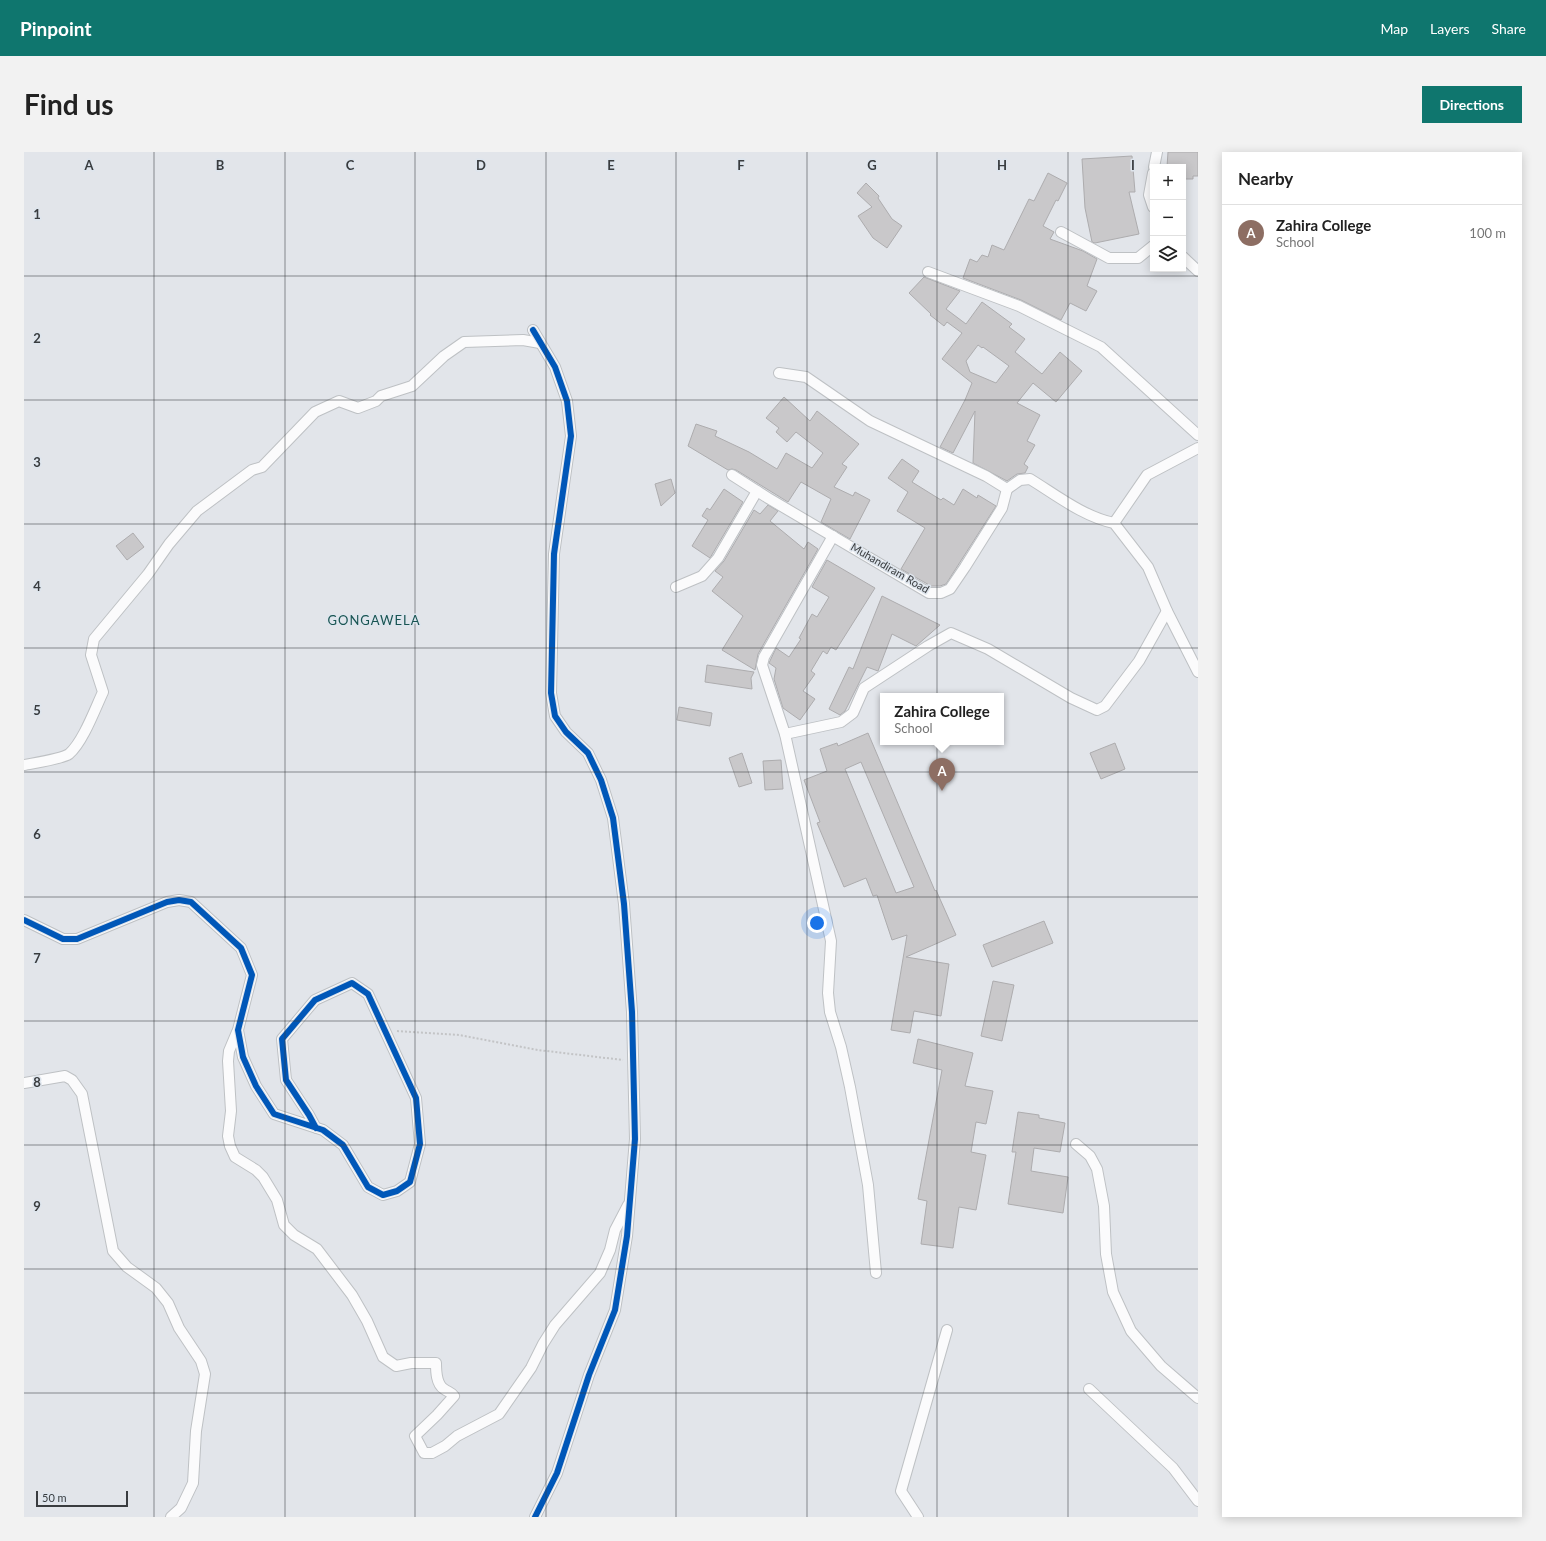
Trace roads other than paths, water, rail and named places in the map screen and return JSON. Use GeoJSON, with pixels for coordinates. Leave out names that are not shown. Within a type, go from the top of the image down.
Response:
{"type":"FeatureCollection","features":[{"type":"Feature","properties":{"kind":"street"},"geometry":{"type":"LineString","coordinates":[[1155,164],[1157,152]]}},
{"type":"Feature","properties":{"kind":"street"},"geometry":{"type":"LineString","coordinates":[[1061,232],[1109,258],[1138,258],[1150,248]]}},
{"type":"Feature","properties":{"kind":"street"},"geometry":{"type":"LineString","coordinates":[[1186,260],[1198,271]]}},
{"type":"Feature","properties":{"kind":"street"},"geometry":{"type":"LineString","coordinates":[[928,272],[1018,306],[1101,347],[1198,435]]}},
{"type":"Feature","properties":{"kind":"street"},"geometry":{"type":"LineString","coordinates":[[532,330],[555,367],[567,401],[571,436],[554,554],[551,693],[555,716],[566,732],[588,753],[600,780],[613,818],[624,904],[632,1012],[635,1139],[627,1236],[615,1310],[590,1375],[557,1472],[535,1517]]}},
{"type":"Feature","properties":{"kind":"street"},"geometry":{"type":"LineString","coordinates":[[24,765],[43,762],[68,754],[84,734],[103,692],[91,655],[94,639],[148,574],[169,544],[197,511],[252,470],[262,466],[315,412],[339,401],[358,408],[376,401],[381,396],[412,386],[444,356],[464,342],[523,340],[540,343]]}},
{"type":"Feature","properties":{"kind":"street"},"geometry":{"type":"LineString","coordinates":[[779,373],[806,377],[870,421],[986,476],[1007,489],[1020,480],[1030,479],[1101,521],[1114,523],[1148,567],[1167,611],[1198,672]]}},
{"type":"Feature","properties":{"kind":"street"},"geometry":{"type":"LineString","coordinates":[[1114,523],[1147,475],[1198,448]]}},
{"type":"Feature","properties":{"kind":"street","name":"Muhandiram Road"},"geometry":{"type":"LineString","coordinates":[[732,474],[757,491],[928,593],[941,593],[950,589],[1002,508],[1007,489]]}},
{"type":"Feature","properties":{"kind":"street"},"geometry":{"type":"LineString","coordinates":[[676,587],[702,576],[718,558],[757,491]]}},
{"type":"Feature","properties":{"kind":"street"},"geometry":{"type":"LineString","coordinates":[[833,536],[764,657],[762,665],[785,734],[831,941],[828,993],[830,1012],[841,1047],[850,1087],[868,1185],[876,1273]]}},
{"type":"Feature","properties":{"kind":"street"},"geometry":{"type":"LineString","coordinates":[[785,734],[841,722],[853,713],[864,688],[928,646],[951,633],[962,636],[988,649],[1071,698],[1097,710],[1105,706],[1140,661],[1167,611]]}},
{"type":"Feature","properties":{"kind":"street"},"geometry":{"type":"LineString","coordinates":[[24,920],[63,939],[77,939],[167,902],[179,900],[191,902],[241,948],[252,975],[238,1030],[229,1051],[228,1061],[231,1111],[228,1136],[230,1146],[235,1157],[256,1170],[263,1177],[277,1200],[284,1225],[294,1235],[317,1249],[352,1295],[367,1321],[383,1357],[396,1366],[411,1363],[436,1362],[438,1382],[442,1389],[454,1396],[415,1436],[424,1453],[432,1453],[445,1446],[457,1436],[499,1414],[531,1368],[543,1344],[555,1325],[600,1273],[610,1250],[616,1230],[630,1200]]}},
{"type":"Feature","properties":{"kind":"street"},"geometry":{"type":"LineString","coordinates":[[238,1030],[243,1057],[256,1086],[274,1114],[316,1128],[323,1130],[343,1145],[368,1187],[383,1195],[397,1191],[410,1182],[420,1144],[416,1098],[368,994],[352,983],[315,1000],[282,1039],[286,1080],[316,1128]]}},
{"type":"Feature","properties":{"kind":"street"},"geometry":{"type":"LineString","coordinates":[[24,1083],[65,1076],[72,1080],[82,1094],[113,1251],[127,1267],[156,1288],[168,1303],[180,1328],[201,1361],[205,1374],[196,1431],[193,1483],[182,1508],[172,1517]]}},
{"type":"Feature","properties":{"kind":"street"},"geometry":{"type":"LineString","coordinates":[[1076,1144],[1090,1156],[1097,1169],[1104,1206],[1106,1254],[1113,1292],[1131,1331],[1161,1366],[1198,1398]]}},
{"type":"Feature","properties":{"kind":"street"},"geometry":{"type":"LineString","coordinates":[[918,1517],[901,1490],[947,1330]]}},
{"type":"Feature","properties":{"kind":"street"},"geometry":{"type":"LineString","coordinates":[[1089,1389],[1173,1468],[1198,1501]]}},
{"type":"Feature","properties":{"kind":"place","name":"Zahira College"},"geometry":{"type":"Point","coordinates":[942,791]}},
{"type":"Feature","properties":{"kind":"district","name":"GONGAWELA"},"geometry":{"type":"Point","coordinates":[374,620]}}]}
